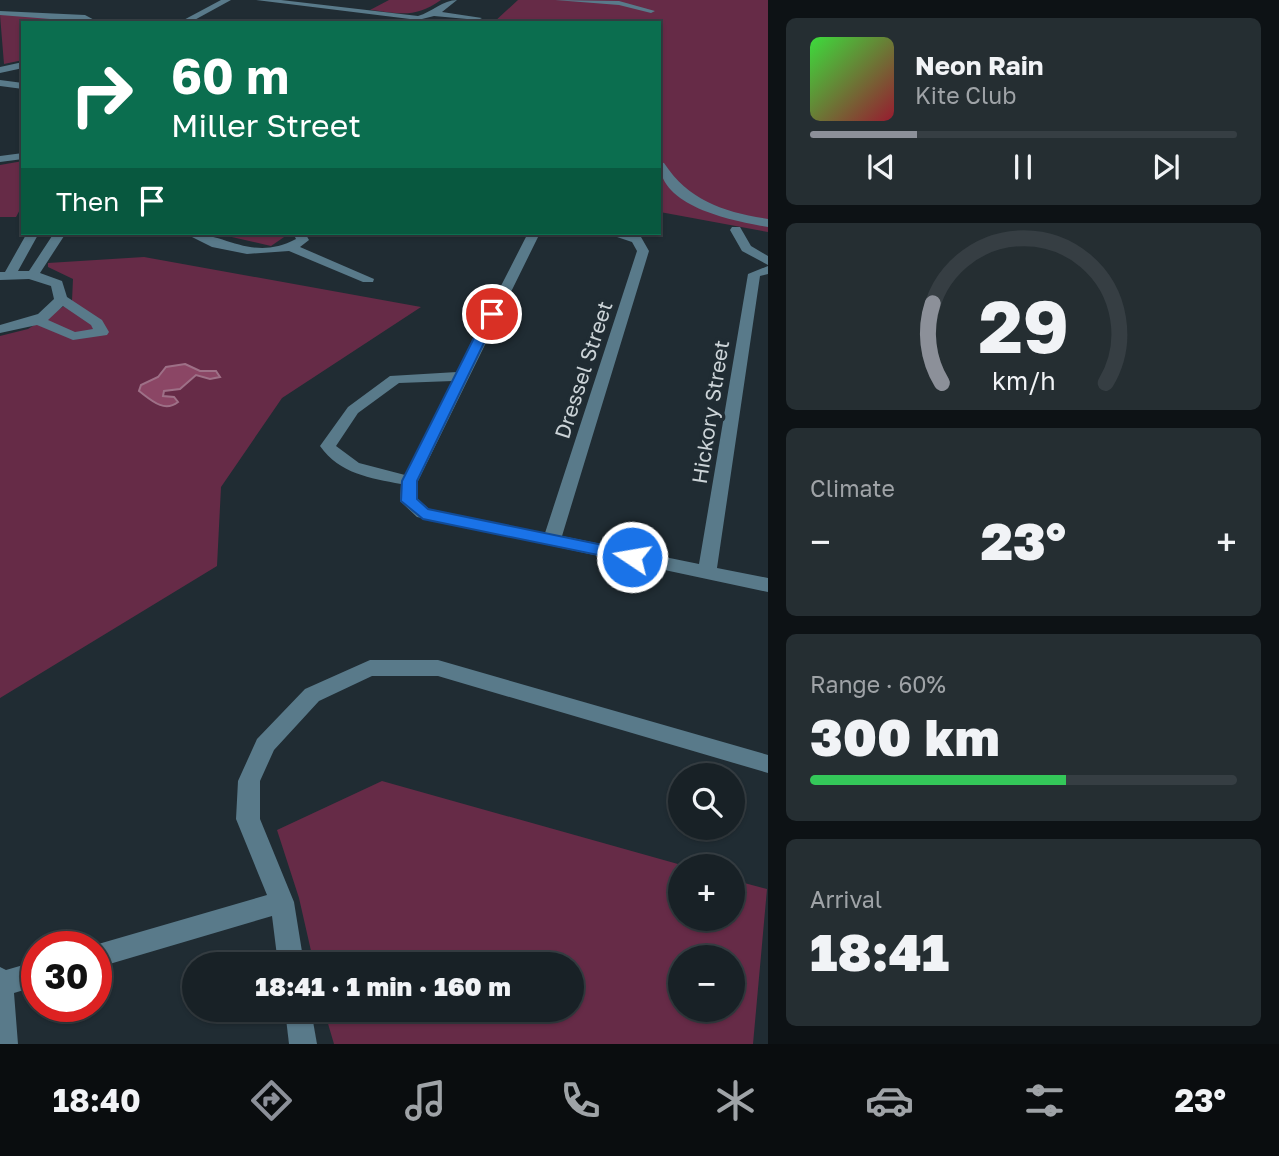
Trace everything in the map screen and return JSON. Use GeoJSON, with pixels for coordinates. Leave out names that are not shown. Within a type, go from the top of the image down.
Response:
{"type":"FeatureCollection","features":[{"type":"Feature","properties":{"kind":"street"},"geometry":{"type":"LineString","coordinates":[[186,21],[228,0]]}},
{"type":"Feature","properties":{"kind":"street"},"geometry":{"type":"LineString","coordinates":[[260,0],[418,18],[434,14],[478,19]]}},
{"type":"Feature","properties":{"kind":"street"},"geometry":{"type":"LineString","coordinates":[[355,11],[378,0]]}},
{"type":"Feature","properties":{"kind":"street"},"geometry":{"type":"LineString","coordinates":[[434,14],[453,0]]}},
{"type":"Feature","properties":{"kind":"street"},"geometry":{"type":"LineString","coordinates":[[559,0],[619,3],[651,11]]}},
{"type":"Feature","properties":{"kind":"street"},"geometry":{"type":"LineString","coordinates":[[619,3],[652,0],[650,21]]}},
{"type":"Feature","properties":{"kind":"street"},"geometry":{"type":"LineString","coordinates":[[0,13],[85,16],[93,21]]}},
{"type":"Feature","properties":{"kind":"street"},"geometry":{"type":"LineString","coordinates":[[0,70],[21,65]]}},
{"type":"Feature","properties":{"kind":"street"},"geometry":{"type":"LineString","coordinates":[[0,83],[21,86]]}},
{"type":"Feature","properties":{"kind":"street"},"geometry":{"type":"LineString","coordinates":[[0,159],[21,156]]}},
{"type":"Feature","properties":{"kind":"street"},"geometry":{"type":"LineString","coordinates":[[661,166],[684,195],[706,209],[768,223]]}},
{"type":"Feature","properties":{"kind":"street"},"geometry":{"type":"LineString","coordinates":[[736,230],[746,248],[768,261]]}},
{"type":"Feature","properties":{"kind":"street"},"geometry":{"type":"LineString","coordinates":[[5,275],[32,235]]}},
{"type":"Feature","properties":{"kind":"street"},"geometry":{"type":"LineString","coordinates":[[33,275],[59,235]]}},
{"type":"Feature","properties":{"kind":"street"},"geometry":{"type":"LineString","coordinates":[[197,235],[258,253],[292,248],[303,240],[300,235]]}},
{"type":"Feature","properties":{"kind":"street"},"geometry":{"type":"LineString","coordinates":[[533,235],[410,481],[409,501],[423,513],[768,584]]}},
{"type":"Feature","properties":{"kind":"street","name":"Dressel Street"},"geometry":{"type":"LineString","coordinates":[[552,540],[643,251],[637,240],[618,235]]}},
{"type":"Feature","properties":{"kind":"street"},"geometry":{"type":"LineString","coordinates":[[292,248],[368,279]]}},
{"type":"Feature","properties":{"kind":"street","name":"Hickory Street"},"geometry":{"type":"LineString","coordinates":[[707,571],[754,274],[768,270]]}},
{"type":"Feature","properties":{"kind":"street"},"geometry":{"type":"LineString","coordinates":[[0,329],[37,320],[57,307],[61,299],[57,284],[33,275],[5,275]]}},
{"type":"Feature","properties":{"kind":"street"},"geometry":{"type":"LineString","coordinates":[[37,320],[73,336],[102,332],[97,323],[61,299]]}},
{"type":"Feature","properties":{"kind":"street"},"geometry":{"type":"LineString","coordinates":[[410,481],[353,468],[334,457],[328,446],[353,410],[395,379],[462,376]]}},
{"type":"Feature","properties":{"kind":"street"},"geometry":{"type":"LineString","coordinates":[[423,513],[768,584]]}},
{"type":"Feature","properties":{"kind":"street"},"geometry":{"type":"LineString","coordinates":[[289,952],[282,902],[248,819],[249,781],[265,745],[312,695],[370,668],[438,668],[768,764]]}},
{"type":"Feature","properties":{"kind":"street"},"geometry":{"type":"LineString","coordinates":[[112,951],[282,902]]}},
{"type":"Feature","properties":{"kind":"street"},"geometry":{"type":"LineString","coordinates":[[4,1044],[0,982],[21,977]]}},
{"type":"Feature","properties":{"kind":"street"},"geometry":{"type":"LineString","coordinates":[[300,1022],[303,1044]]}},
{"type":"Feature","properties":{"kind":"shaded area"},"geometry":{"type":"Polygon","coordinates":[[[389,0],[441,0],[415,12],[370,10],[389,0]]]}},
{"type":"Feature","properties":{"kind":"shaded area"},"geometry":{"type":"Polygon","coordinates":[[[518,0],[768,0],[768,232],[661,212],[661,21],[495,21],[518,0]]]}},
{"type":"Feature","properties":{"kind":"shaded area"},"geometry":{"type":"Polygon","coordinates":[[[5,13],[84,21],[21,21],[21,60],[4,64],[0,15],[5,13]]]}},
{"type":"Feature","properties":{"kind":"shaded area"},"geometry":{"type":"Polygon","coordinates":[[[21,161],[21,208],[16,217],[0,217],[0,165],[21,161]]]}},
{"type":"Feature","properties":{"kind":"shaded area"},"geometry":{"type":"Polygon","coordinates":[[[223,235],[287,235],[271,246],[223,235]]]}},
{"type":"Feature","properties":{"kind":"shaded area"},"geometry":{"type":"Polygon","coordinates":[[[144,257],[421,307],[282,398],[221,487],[217,566],[0,698],[0,336],[28,329],[72,301],[73,279],[48,267],[48,263],[144,257]]]}},
{"type":"Feature","properties":{"kind":"shaded area"},"geometry":{"type":"Polygon","coordinates":[[[185,364],[200,371],[216,371],[220,377],[210,379],[196,375],[180,389],[164,391],[163,396],[174,397],[178,402],[168,406],[158,404],[139,391],[141,385],[158,377],[166,367],[185,364]]]}},
{"type":"Feature","properties":{"kind":"shaded area"},"geometry":{"type":"Polygon","coordinates":[[[382,781],[668,861],[668,931],[745,931],[745,883],[767,889],[753,1044],[334,1044],[328,1022],[584,1022],[584,952],[311,952],[299,898],[277,830],[382,781]]]}},
{"type":"Feature","properties":{"kind":"route"},"geometry":{"type":"LineString","coordinates":[[492,314],[410,481],[409,501],[423,513],[632,557]]}}]}
